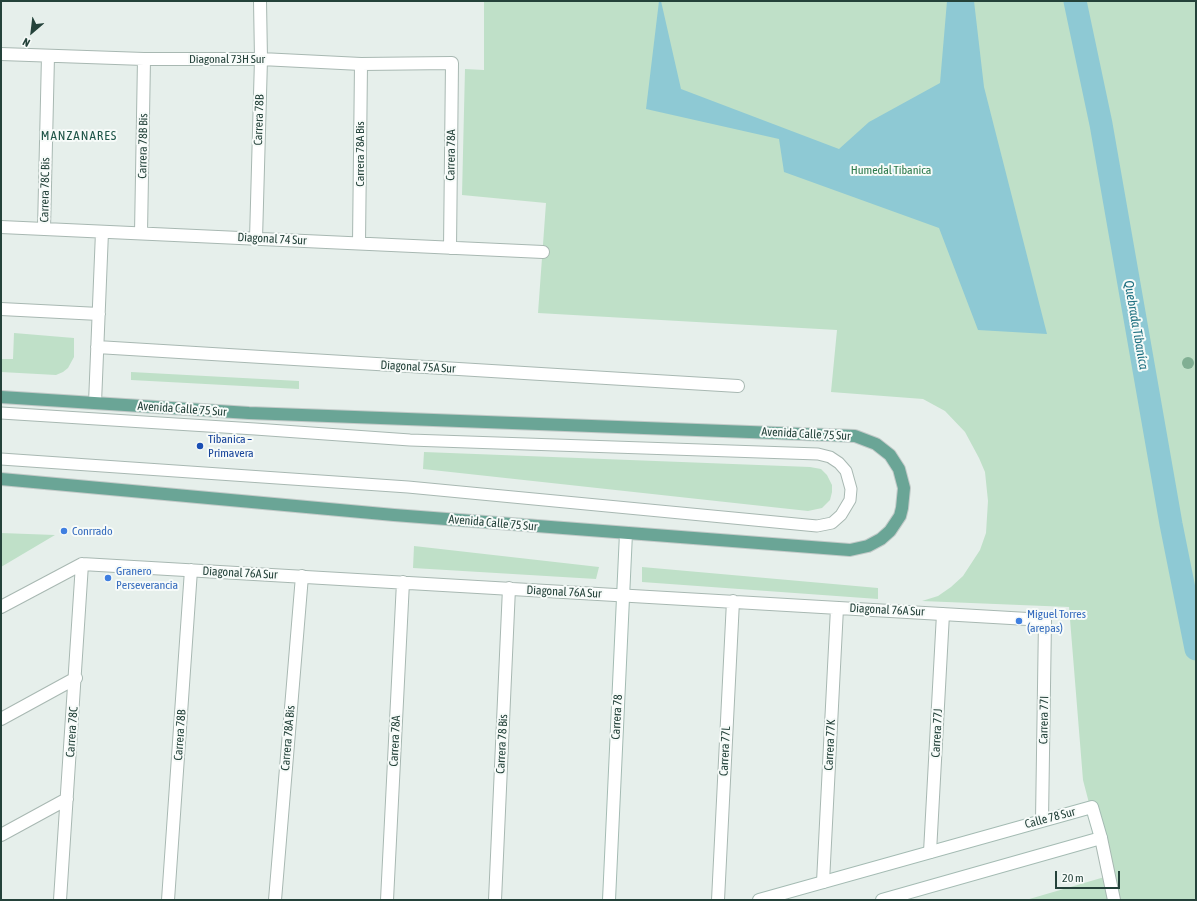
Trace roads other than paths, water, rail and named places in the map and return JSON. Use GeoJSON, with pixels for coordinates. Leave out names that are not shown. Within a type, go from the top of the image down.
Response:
{"type":"FeatureCollection","features":[{"type":"Feature","properties":{"kind":"main road","name":"Avenida Calle 75 Sur"},"geometry":{"type":"LineString","coordinates":[[1,397],[249,413],[854,436],[876,444],[890,455],[899,468],[904,488],[901,512],[890,531],[874,543],[856,549],[394,515],[1,479]]}},
{"type":"Feature","properties":{"kind":"street","name":"Carrera 78B"},"geometry":{"type":"LineString","coordinates":[[256,239],[261,59],[260,1]]}},
{"type":"Feature","properties":{"kind":"street","name":"Diagonal 73H Sur"},"geometry":{"type":"LineString","coordinates":[[1,54],[144,59],[261,59],[361,64],[452,63]]}},
{"type":"Feature","properties":{"kind":"street","name":"Carrera 78C Bis"},"geometry":{"type":"LineString","coordinates":[[44,229],[48,56]]}},
{"type":"Feature","properties":{"kind":"street","name":"Carrera 78B Bis"},"geometry":{"type":"LineString","coordinates":[[141,233],[144,59]]}},
{"type":"Feature","properties":{"kind":"street","name":"Carrera 78A"},"geometry":{"type":"LineString","coordinates":[[450,248],[452,63]]}},
{"type":"Feature","properties":{"kind":"street","name":"Carrera 78A Bis"},"geometry":{"type":"LineString","coordinates":[[359,243],[361,64]]}},
{"type":"Feature","properties":{"kind":"street","name":"Diagonal 74 Sur"},"geometry":{"type":"LineString","coordinates":[[1,227],[543,252]]}},
{"type":"Feature","properties":{"kind":"street"},"geometry":{"type":"LineString","coordinates":[[95,403],[102,232]]}},
{"type":"Feature","properties":{"kind":"street"},"geometry":{"type":"LineString","coordinates":[[1,309],[99,314]]}},
{"type":"Feature","properties":{"kind":"street","name":"Diagonal 75A Sur"},"geometry":{"type":"LineString","coordinates":[[97,347],[738,386]]}},
{"type":"Feature","properties":{"kind":"street","name":"Carrera 78"},"geometry":{"type":"LineString","coordinates":[[609,900],[626,533]]}},
{"type":"Feature","properties":{"kind":"street"},"geometry":{"type":"LineString","coordinates":[[1,607],[82,564]]}},
{"type":"Feature","properties":{"kind":"street","name":"Diagonal 76A Sur"},"geometry":{"type":"LineString","coordinates":[[82,564],[1045,620]]}},
{"type":"Feature","properties":{"kind":"street","name":"Carrera 78C"},"geometry":{"type":"LineString","coordinates":[[60,900],[76,678],[82,564]]}},
{"type":"Feature","properties":{"kind":"street","name":"Carrera 78B"},"geometry":{"type":"LineString","coordinates":[[168,900],[191,570]]}},
{"type":"Feature","properties":{"kind":"street","name":"Carrera 78A Bis"},"geometry":{"type":"LineString","coordinates":[[275,900],[302,576]]}},
{"type":"Feature","properties":{"kind":"street","name":"Carrera 78A"},"geometry":{"type":"LineString","coordinates":[[387,900],[403,582]]}},
{"type":"Feature","properties":{"kind":"street","name":"Carrera 78 Bis"},"geometry":{"type":"LineString","coordinates":[[495,900],[509,588]]}},
{"type":"Feature","properties":{"kind":"street","name":"Carrera 77L"},"geometry":{"type":"LineString","coordinates":[[718,900],[732,601]]}},
{"type":"Feature","properties":{"kind":"street","name":"Carrera 77K"},"geometry":{"type":"LineString","coordinates":[[823,882],[838,608]]}},
{"type":"Feature","properties":{"kind":"street","name":"Carrera 77J"},"geometry":{"type":"LineString","coordinates":[[930,852],[943,614]]}},
{"type":"Feature","properties":{"kind":"street","name":"Carrera 77I"},"geometry":{"type":"LineString","coordinates":[[1042,820],[1045,620]]}},
{"type":"Feature","properties":{"kind":"street"},"geometry":{"type":"LineString","coordinates":[[1,719],[76,678]]}},
{"type":"Feature","properties":{"kind":"street"},"geometry":{"type":"LineString","coordinates":[[1,835],[67,799]]}},
{"type":"Feature","properties":{"kind":"street","name":"Calle 78 Sur"},"geometry":{"type":"LineString","coordinates":[[759,900],[1092,807],[1101,838]]}},
{"type":"Feature","properties":{"kind":"street"},"geometry":{"type":"LineString","coordinates":[[882,900],[1101,838],[1114,900]]}},
{"type":"Feature","properties":{"kind":"lane"},"geometry":{"type":"LineString","coordinates":[[1,413],[410,440],[818,454],[830,457],[839,463],[846,471],[851,489],[850,500],[841,515],[832,523],[817,526],[408,487],[1,459]]}},
{"type":"Feature","properties":{"kind":"water"},"geometry":{"type":"Polygon","coordinates":[[[659,1],[661,1],[681,89],[839,149],[869,122],[940,83],[947,1],[974,1],[984,87],[1047,334],[978,330],[939,228],[784,172],[779,139],[646,109],[659,1]]]}},
{"type":"Feature","properties":{"kind":"waterway","name":"Quebrada Tibaníca"},"geometry":{"type":"LineString","coordinates":[[1075,1],[1101,124],[1171,524],[1196,649]]}},
{"type":"Feature","properties":{"kind":"place","name":"Tibanica – Primavera"},"geometry":{"type":"Point","coordinates":[200,446]}},
{"type":"Feature","properties":{"kind":"place","name":"Conrrado"},"geometry":{"type":"Point","coordinates":[64,531]}},
{"type":"Feature","properties":{"kind":"place","name":"Granero Perseverancia"},"geometry":{"type":"Point","coordinates":[108,578]}},
{"type":"Feature","properties":{"kind":"place","name":"Miguel Torres (arepas)"},"geometry":{"type":"Point","coordinates":[1019,621]}},
{"type":"Feature","properties":{"kind":"district","name":"MANZANARES"},"geometry":{"type":"Point","coordinates":[79,136]}},
{"type":"Feature","properties":{"kind":"park label","name":"Humedal Tibanica"},"geometry":{"type":"Point","coordinates":[891,170]}}]}
